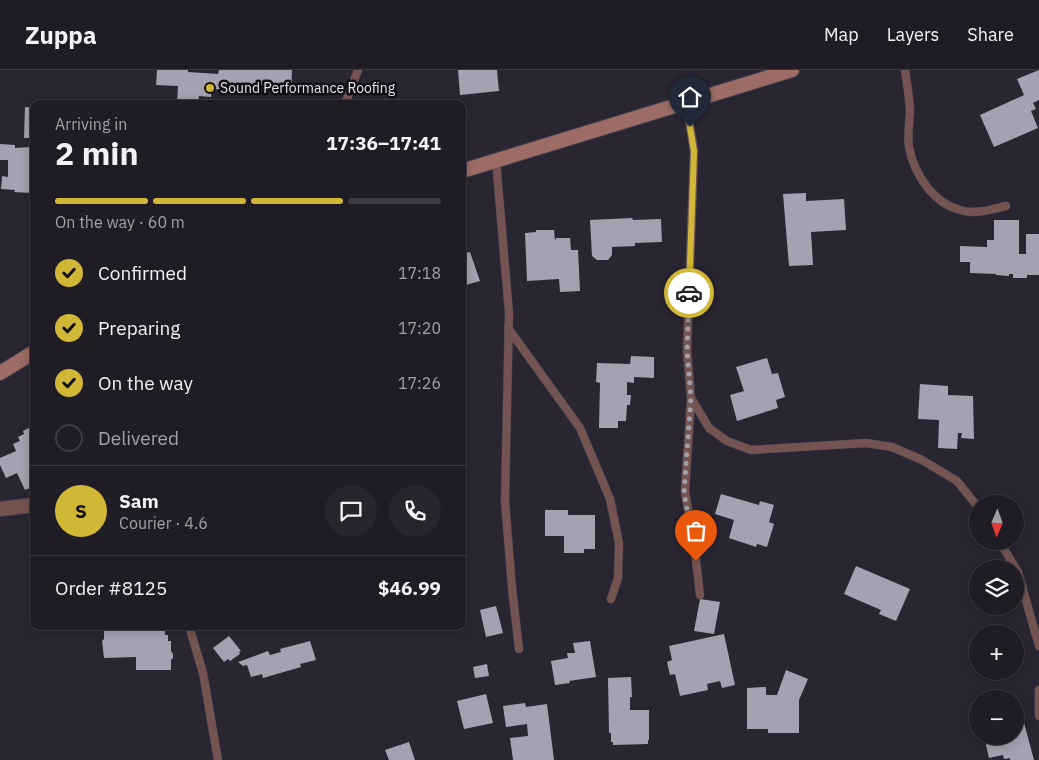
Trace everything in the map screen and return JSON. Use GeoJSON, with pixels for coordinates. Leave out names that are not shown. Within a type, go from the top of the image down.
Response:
{"type":"FeatureCollection","features":[{"type":"Feature","properties":{"kind":"main road"},"geometry":{"type":"LineString","coordinates":[[466,170],[792,70]]}},
{"type":"Feature","properties":{"kind":"main road"},"geometry":{"type":"LineString","coordinates":[[0,374],[30,355]]}},
{"type":"Feature","properties":{"kind":"street"},"geometry":{"type":"LineString","coordinates":[[0,509],[30,505]]}},
{"type":"Feature","properties":{"kind":"lane"},"geometry":{"type":"LineString","coordinates":[[347,100],[358,70]]}},
{"type":"Feature","properties":{"kind":"lane"},"geometry":{"type":"LineString","coordinates":[[905,70],[910,110],[909,148],[913,162],[922,180],[934,195],[947,205],[962,211],[979,212],[1006,206]]}},
{"type":"Feature","properties":{"kind":"lane"},"geometry":{"type":"LineString","coordinates":[[686,102],[694,151],[687,351],[691,398],[684,492],[694,543],[700,596]]}},
{"type":"Feature","properties":{"kind":"lane"},"geometry":{"type":"LineString","coordinates":[[496,160],[509,313],[505,501],[519,649]]}},
{"type":"Feature","properties":{"kind":"lane"},"geometry":{"type":"LineString","coordinates":[[508,328],[580,428],[610,499],[619,543],[618,578],[612,599]]}},
{"type":"Feature","properties":{"kind":"lane"},"geometry":{"type":"LineString","coordinates":[[691,398],[710,428],[727,441],[751,450],[781,449],[822,444],[866,443],[892,447],[922,460],[957,481],[969,496]]}},
{"type":"Feature","properties":{"kind":"lane"},"geometry":{"type":"LineString","coordinates":[[1005,550],[1018,572],[1039,646]]}},
{"type":"Feature","properties":{"kind":"lane"},"geometry":{"type":"LineString","coordinates":[[190,630],[203,672],[218,760]]}},
{"type":"Feature","properties":{"kind":"lane"},"geometry":{"type":"LineString","coordinates":[[1039,690],[1039,716]]}},
{"type":"Feature","properties":{"kind":"building","name":"Sound Performance Roofing"},"geometry":{"type":"Polygon","coordinates":[[[157,70],[188,70],[188,72],[218,74],[219,70],[292,70],[291,93],[270,92],[270,86],[243,84],[243,91],[212,89],[211,97],[199,96],[198,100],[177,100],[178,86],[156,85],[157,70]]]}},
{"type":"Feature","properties":{"kind":"building"},"geometry":{"type":"Polygon","coordinates":[[[458,70],[497,70],[499,91],[460,95],[458,70]]]}},
{"type":"Feature","properties":{"kind":"building"},"geometry":{"type":"Polygon","coordinates":[[[1039,70],[1039,100],[1033,103],[1036,109],[1031,111],[1038,128],[994,147],[980,115],[1024,95],[1017,79],[1039,70]]]}},
{"type":"Feature","properties":{"kind":"building"},"geometry":{"type":"Polygon","coordinates":[[[25,107],[30,108],[30,138],[24,138],[25,107]]]}},
{"type":"Feature","properties":{"kind":"building"},"geometry":{"type":"Polygon","coordinates":[[[0,144],[15,145],[15,148],[30,147],[30,193],[1,189],[2,176],[8,177],[8,160],[0,160],[0,144]]]}},
{"type":"Feature","properties":{"kind":"building"},"geometry":{"type":"Polygon","coordinates":[[[806,193],[806,201],[844,199],[846,230],[811,232],[813,265],[789,266],[783,194],[806,193]]]}},
{"type":"Feature","properties":{"kind":"building"},"geometry":{"type":"Polygon","coordinates":[[[632,218],[633,220],[661,219],[662,242],[635,243],[635,246],[612,247],[612,255],[608,260],[597,260],[592,256],[590,220],[632,218]]]}},
{"type":"Feature","properties":{"kind":"building"},"geometry":{"type":"Polygon","coordinates":[[[994,220],[1019,220],[1019,254],[1026,254],[1026,234],[1039,234],[1039,275],[1027,275],[1027,278],[1013,278],[1013,274],[1009,274],[1009,276],[970,273],[970,262],[960,262],[960,246],[987,247],[987,240],[994,240],[994,220]]]}},
{"type":"Feature","properties":{"kind":"building"},"geometry":{"type":"Polygon","coordinates":[[[536,230],[554,230],[555,241],[556,238],[570,238],[571,250],[578,250],[580,291],[560,292],[559,279],[527,281],[525,233],[536,232],[536,230]]]}},
{"type":"Feature","properties":{"kind":"building"},"geometry":{"type":"Polygon","coordinates":[[[470,252],[480,281],[466,285],[466,253],[470,252]]]}},
{"type":"Feature","properties":{"kind":"building"},"geometry":{"type":"Polygon","coordinates":[[[631,356],[654,357],[654,378],[634,377],[634,383],[627,382],[627,395],[631,395],[630,405],[627,405],[626,421],[618,421],[618,428],[599,428],[600,383],[596,382],[597,363],[630,364],[631,356]]]}},
{"type":"Feature","properties":{"kind":"building"},"geometry":{"type":"Polygon","coordinates":[[[767,358],[772,374],[778,373],[785,397],[776,400],[778,408],[737,421],[730,395],[744,391],[736,367],[767,358]]]}},
{"type":"Feature","properties":{"kind":"building"},"geometry":{"type":"Polygon","coordinates":[[[920,384],[948,386],[948,395],[973,396],[974,439],[961,438],[962,433],[958,433],[957,449],[938,448],[939,420],[918,419],[920,384]]]}},
{"type":"Feature","properties":{"kind":"building"},"geometry":{"type":"Polygon","coordinates":[[[30,428],[30,488],[25,490],[17,473],[6,478],[0,465],[0,458],[16,451],[13,444],[20,441],[18,437],[24,434],[23,431],[30,428]]]}},
{"type":"Feature","properties":{"kind":"building"},"geometry":{"type":"Polygon","coordinates":[[[721,494],[759,505],[760,501],[774,505],[769,522],[774,524],[767,547],[757,544],[756,547],[729,538],[734,520],[715,514],[721,494]]]}},
{"type":"Feature","properties":{"kind":"building"},"geometry":{"type":"Polygon","coordinates":[[[545,510],[568,510],[568,515],[595,515],[595,549],[584,549],[584,553],[564,553],[564,536],[545,536],[545,510]]]}},
{"type":"Feature","properties":{"kind":"building"},"geometry":{"type":"Polygon","coordinates":[[[856,566],[910,589],[896,621],[879,614],[881,610],[844,594],[856,566]]]}},
{"type":"Feature","properties":{"kind":"building"},"geometry":{"type":"Polygon","coordinates":[[[700,599],[720,602],[714,634],[694,631],[700,599]]]}},
{"type":"Feature","properties":{"kind":"building"},"geometry":{"type":"Polygon","coordinates":[[[496,606],[503,633],[486,637],[480,610],[496,606]]]}},
{"type":"Feature","properties":{"kind":"building"},"geometry":{"type":"Polygon","coordinates":[[[104,630],[165,630],[165,635],[168,635],[168,641],[171,641],[171,651],[173,654],[171,670],[136,670],[136,657],[104,658],[102,641],[104,639],[104,630]]]}},
{"type":"Feature","properties":{"kind":"building"},"geometry":{"type":"Polygon","coordinates":[[[724,634],[735,685],[722,688],[720,681],[707,684],[708,690],[680,696],[675,674],[670,675],[667,662],[672,660],[669,646],[724,634]]]}},
{"type":"Feature","properties":{"kind":"building"},"geometry":{"type":"Polygon","coordinates":[[[229,636],[241,651],[239,652],[240,654],[230,661],[228,659],[224,662],[213,648],[229,636]]]}},
{"type":"Feature","properties":{"kind":"building"},"geometry":{"type":"Polygon","coordinates":[[[310,641],[316,660],[300,664],[301,667],[263,678],[262,674],[251,677],[247,665],[243,666],[238,662],[268,651],[270,655],[281,652],[280,649],[310,641]]]}},
{"type":"Feature","properties":{"kind":"building"},"geometry":{"type":"Polygon","coordinates":[[[590,641],[596,677],[555,685],[551,661],[568,658],[567,653],[575,653],[573,643],[590,641]]]}},
{"type":"Feature","properties":{"kind":"building"},"geometry":{"type":"Polygon","coordinates":[[[487,664],[489,676],[475,678],[473,667],[487,664]]]}},
{"type":"Feature","properties":{"kind":"building"},"geometry":{"type":"Polygon","coordinates":[[[786,670],[808,679],[799,700],[799,733],[768,733],[768,729],[747,729],[747,688],[766,687],[766,695],[777,695],[786,670]]]}},
{"type":"Feature","properties":{"kind":"building"},"geometry":{"type":"Polygon","coordinates":[[[631,677],[632,697],[630,697],[630,710],[649,710],[648,744],[613,745],[611,733],[609,733],[608,678],[631,677]]]}},
{"type":"Feature","properties":{"kind":"building"},"geometry":{"type":"Polygon","coordinates":[[[486,694],[493,723],[464,729],[457,701],[486,694]]]}},
{"type":"Feature","properties":{"kind":"building"},"geometry":{"type":"Polygon","coordinates":[[[525,703],[526,707],[547,704],[554,760],[513,760],[510,738],[528,736],[527,724],[506,727],[503,706],[525,703]]]}},
{"type":"Feature","properties":{"kind":"building"},"geometry":{"type":"Polygon","coordinates":[[[1024,723],[1034,760],[1010,760],[1010,758],[1004,759],[1003,755],[989,758],[986,745],[1024,745],[1024,723]]]}},
{"type":"Feature","properties":{"kind":"building"},"geometry":{"type":"Polygon","coordinates":[[[409,742],[415,760],[389,760],[385,750],[409,742]]]}},
{"type":"Feature","properties":{"kind":"way so far"},"geometry":{"type":"LineString","coordinates":[[689,293],[687,351],[691,398],[684,492],[696,561]]}},
{"type":"Feature","properties":{"kind":"place","name":"Sound Performance Roofing"},"geometry":{"type":"Point","coordinates":[210,88]}},
{"type":"Feature","properties":{"kind":"route"},"geometry":{"type":"LineString","coordinates":[[689,293],[694,151],[690,127]]}}]}
